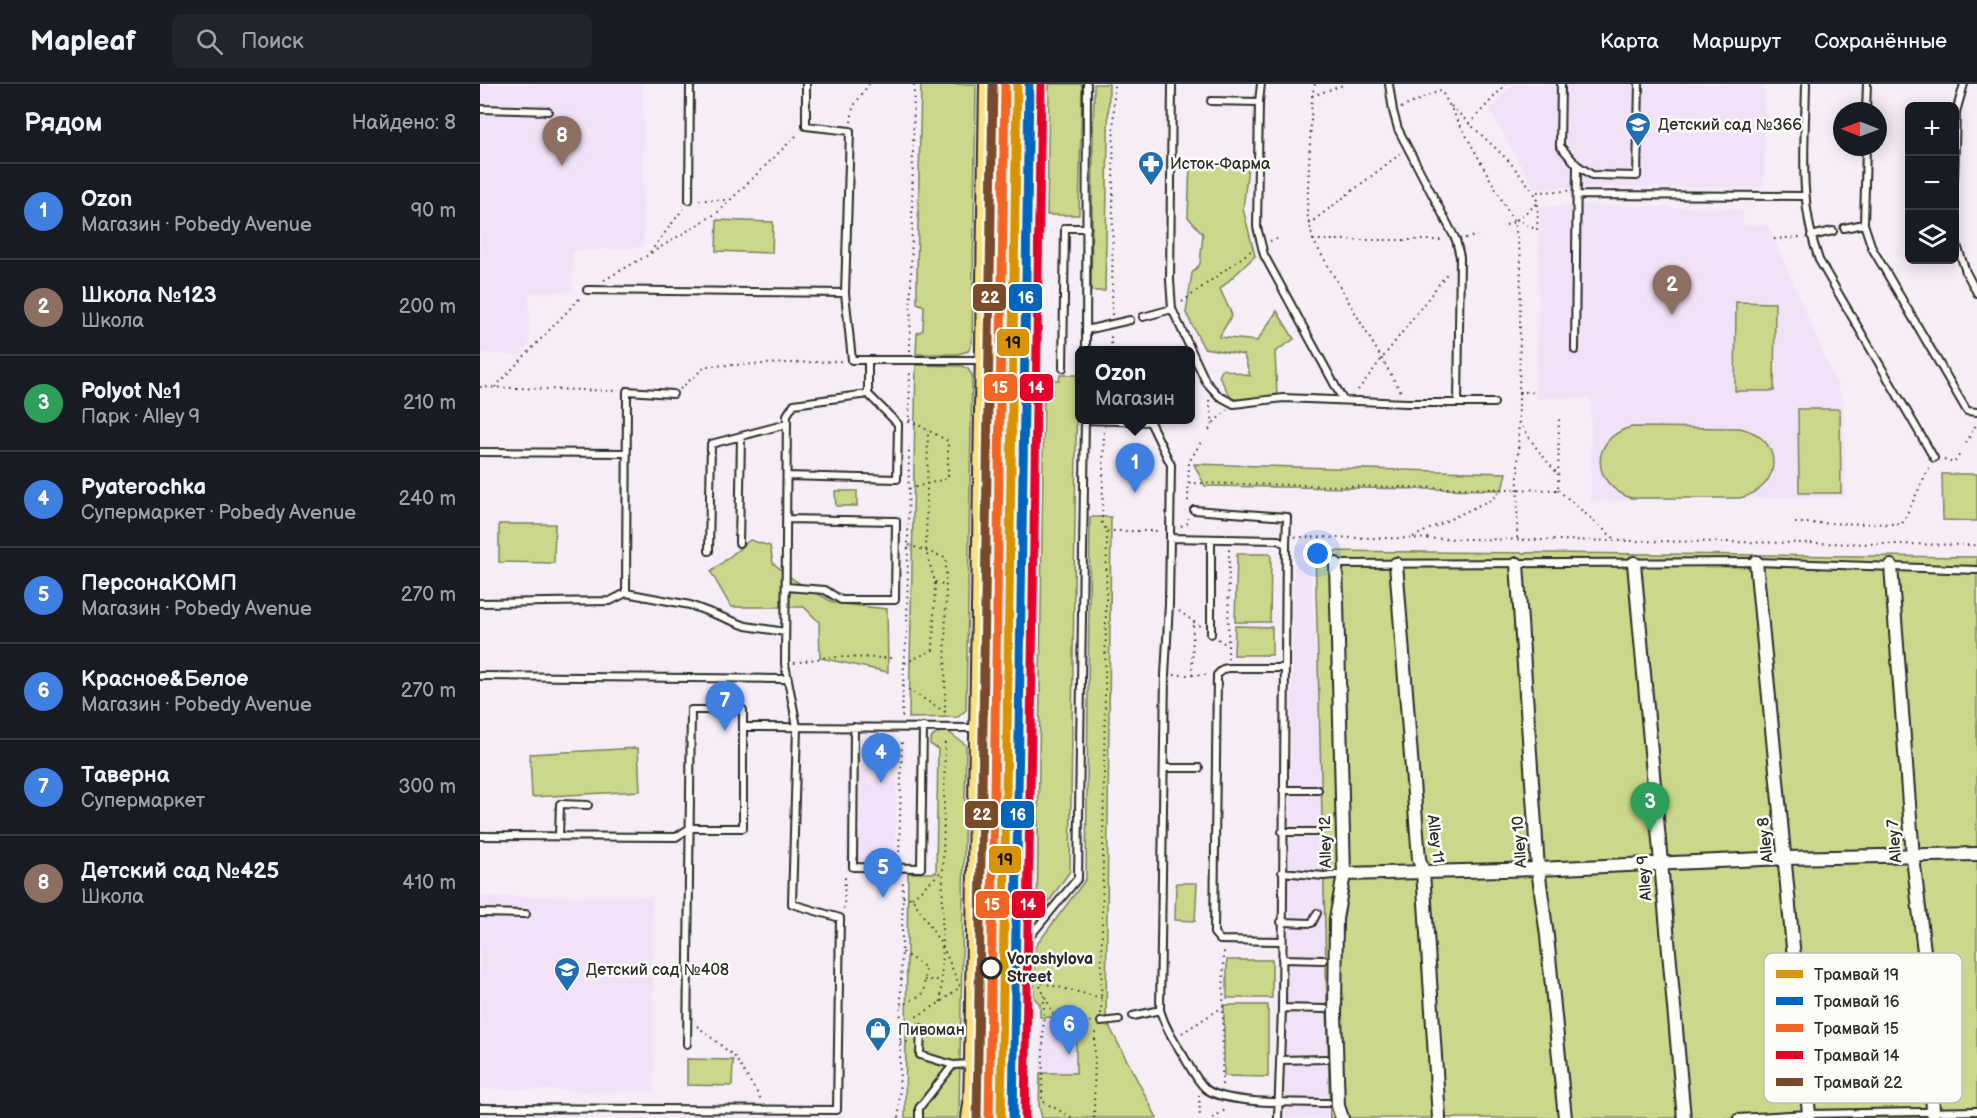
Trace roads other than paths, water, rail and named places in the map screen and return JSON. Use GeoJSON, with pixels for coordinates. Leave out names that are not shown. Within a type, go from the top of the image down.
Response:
{"type":"FeatureCollection","features":[{"type":"Feature","properties":{"kind":"main road"},"geometry":{"type":"LineString","coordinates":[[970,1118],[973,1104],[974,1064],[989,84]]}},
{"type":"Feature","properties":{"kind":"main road"},"geometry":{"type":"LineString","coordinates":[[1020,1118],[1035,84]]}},
{"type":"Feature","properties":{"kind":"street","name":"Alley 8"},"geometry":{"type":"LineString","coordinates":[[1756,562],[1794,953]]}},
{"type":"Feature","properties":{"kind":"street","name":"Alley 9"},"geometry":{"type":"LineString","coordinates":[[1635,563],[1684,1118]]}},
{"type":"Feature","properties":{"kind":"street","name":"Alley 12"},"geometry":{"type":"LineString","coordinates":[[1336,564],[1344,874],[1336,919],[1335,1004],[1338,1106],[1342,1118]]}},
{"type":"Feature","properties":{"kind":"street","name":"Alley 11"},"geometry":{"type":"LineString","coordinates":[[1395,564],[1419,859],[1423,872],[1439,1118]]}},
{"type":"Feature","properties":{"kind":"street","name":"Alley 10"},"geometry":{"type":"LineString","coordinates":[[1517,564],[1538,869],[1565,1118]]}},
{"type":"Feature","properties":{"kind":"street","name":"Alley 7"},"geometry":{"type":"LineString","coordinates":[[1891,566],[1913,857],[1924,953]]}},
{"type":"Feature","properties":{"kind":"street"},"geometry":{"type":"LineString","coordinates":[[1344,874],[1538,869],[1785,858],[1977,854]]}},
{"type":"Feature","properties":{"kind":"street","name":"Alley 8"},"geometry":{"type":"LineString","coordinates":[[1808,1103],[1809,1114]]}},
{"type":"Feature","properties":{"kind":"street","name":"Alley 7"},"geometry":{"type":"LineString","coordinates":[[1933,1103],[1933,1112]]}},
{"type":"Feature","properties":{"kind":"lane"},"geometry":{"type":"LineString","coordinates":[[689,200],[690,84]]}},
{"type":"Feature","properties":{"kind":"lane"},"geometry":{"type":"LineString","coordinates":[[806,84],[806,126],[850,130],[845,293],[852,360],[985,360]]}},
{"type":"Feature","properties":{"kind":"lane"},"geometry":{"type":"LineString","coordinates":[[1086,346],[1087,84]]}},
{"type":"Feature","properties":{"kind":"lane"},"geometry":{"type":"LineString","coordinates":[[1172,84],[1170,280],[1172,309],[1189,346]]}},
{"type":"Feature","properties":{"kind":"lane"},"geometry":{"type":"LineString","coordinates":[[1261,84],[1257,227],[1261,244],[1264,255],[1342,400]]}},
{"type":"Feature","properties":{"kind":"lane"},"geometry":{"type":"LineString","coordinates":[[1389,84],[1393,111],[1407,149],[1456,240],[1460,257],[1458,402]]}},
{"type":"Feature","properties":{"kind":"lane"},"geometry":{"type":"LineString","coordinates":[[1560,84],[1560,146],[1576,165],[1592,176],[1637,176],[1639,84]]}},
{"type":"Feature","properties":{"kind":"lane"},"geometry":{"type":"LineString","coordinates":[[1806,84],[1804,196],[1810,236],[1819,261],[1934,458]]}},
{"type":"Feature","properties":{"kind":"lane"},"geometry":{"type":"LineString","coordinates":[[1866,102],[1867,84]]}},
{"type":"Feature","properties":{"kind":"lane"},"geometry":{"type":"LineString","coordinates":[[1955,156],[1956,112],[1964,84]]}},
{"type":"Feature","properties":{"kind":"lane"},"geometry":{"type":"LineString","coordinates":[[1211,101],[1259,102]]}},
{"type":"Feature","properties":{"kind":"lane"},"geometry":{"type":"LineString","coordinates":[[480,110],[548,111]]}},
{"type":"Feature","properties":{"kind":"lane"},"geometry":{"type":"LineString","coordinates":[[1866,156],[1864,224],[1872,248],[1967,411],[1977,411]]}},
{"type":"Feature","properties":{"kind":"lane"},"geometry":{"type":"LineString","coordinates":[[1575,350],[1576,165]]}},
{"type":"Feature","properties":{"kind":"lane"},"geometry":{"type":"LineString","coordinates":[[1577,195],[1804,196]]}},
{"type":"Feature","properties":{"kind":"lane"},"geometry":{"type":"LineString","coordinates":[[1844,228],[1864,224]]}},
{"type":"Feature","properties":{"kind":"lane"},"geometry":{"type":"LineString","coordinates":[[1064,368],[1065,228],[1087,228]]}},
{"type":"Feature","properties":{"kind":"lane"},"geometry":{"type":"LineString","coordinates":[[1810,236],[1833,231]]}},
{"type":"Feature","properties":{"kind":"lane"},"geometry":{"type":"LineString","coordinates":[[1959,251],[1966,272],[1977,293]]}},
{"type":"Feature","properties":{"kind":"lane"},"geometry":{"type":"LineString","coordinates":[[587,290],[845,293]]}},
{"type":"Feature","properties":{"kind":"lane"},"geometry":{"type":"LineString","coordinates":[[1143,316],[1172,309]]}},
{"type":"Feature","properties":{"kind":"lane"},"geometry":{"type":"LineString","coordinates":[[1086,330],[1130,320]]}},
{"type":"Feature","properties":{"kind":"lane"},"geometry":{"type":"LineString","coordinates":[[1195,358],[1206,382],[1219,396],[1234,404],[1283,398],[1494,403]]}},
{"type":"Feature","properties":{"kind":"lane"},"geometry":{"type":"LineString","coordinates":[[787,476],[897,478],[898,424],[868,394],[868,360]]}},
{"type":"Feature","properties":{"kind":"lane"},"geometry":{"type":"LineString","coordinates":[[626,593],[627,391],[673,394]]}},
{"type":"Feature","properties":{"kind":"lane"},"geometry":{"type":"LineString","coordinates":[[480,1108],[837,1110],[840,918],[792,904],[797,727],[786,679],[785,664],[787,415],[794,404],[868,394]]}},
{"type":"Feature","properties":{"kind":"lane"},"geometry":{"type":"LineString","coordinates":[[709,551],[711,444],[787,424]]}},
{"type":"Feature","properties":{"kind":"lane"},"geometry":{"type":"LineString","coordinates":[[1022,946],[1078,878],[1085,424]]}},
{"type":"Feature","properties":{"kind":"lane"},"geometry":{"type":"LineString","coordinates":[[1150,424],[1171,465],[1160,1010],[1173,1039],[1198,1080],[1208,1091],[1222,1097],[1278,1102],[1328,1103]]}},
{"type":"Feature","properties":{"kind":"lane"},"geometry":{"type":"LineString","coordinates":[[739,543],[741,437]]}},
{"type":"Feature","properties":{"kind":"lane"},"geometry":{"type":"LineString","coordinates":[[480,452],[626,453]]}},
{"type":"Feature","properties":{"kind":"lane"},"geometry":{"type":"LineString","coordinates":[[1194,510],[1287,517],[1281,922],[1282,1008],[1278,1118]]}},
{"type":"Feature","properties":{"kind":"lane"},"geometry":{"type":"LineString","coordinates":[[786,587],[825,590],[841,600],[895,600],[896,521],[787,519]]}},
{"type":"Feature","properties":{"kind":"lane"},"geometry":{"type":"LineString","coordinates":[[1170,538],[1286,540]]}},
{"type":"Feature","properties":{"kind":"lane"},"geometry":{"type":"LineString","coordinates":[[1211,539],[1211,634]]}},
{"type":"Feature","properties":{"kind":"lane"},"geometry":{"type":"LineString","coordinates":[[1336,564],[1756,562],[1977,570]]}},
{"type":"Feature","properties":{"kind":"lane"},"geometry":{"type":"LineString","coordinates":[[480,603],[610,601],[626,593],[690,605],[746,626],[785,632]]}},
{"type":"Feature","properties":{"kind":"lane"},"geometry":{"type":"LineString","coordinates":[[1282,941],[1220,940],[1214,933],[1217,675],[1223,669],[1228,668],[1285,668]]}},
{"type":"Feature","properties":{"kind":"lane"},"geometry":{"type":"LineString","coordinates":[[480,676],[786,679]]}},
{"type":"Feature","properties":{"kind":"lane"},"geometry":{"type":"LineString","coordinates":[[480,836],[676,837],[690,828],[743,828],[743,710],[691,710],[690,828],[687,1044]]}},
{"type":"Feature","properties":{"kind":"lane"},"geometry":{"type":"LineString","coordinates":[[743,727],[979,728]]}},
{"type":"Feature","properties":{"kind":"lane"},"geometry":{"type":"LineString","coordinates":[[855,727],[853,867],[921,868],[923,727]]}},
{"type":"Feature","properties":{"kind":"lane"},"geometry":{"type":"LineString","coordinates":[[1165,768],[1199,768]]}},
{"type":"Feature","properties":{"kind":"lane"},"geometry":{"type":"LineString","coordinates":[[1283,790],[1318,790]]}},
{"type":"Feature","properties":{"kind":"lane"},"geometry":{"type":"LineString","coordinates":[[559,836],[560,804],[588,805]]}},
{"type":"Feature","properties":{"kind":"lane"},"geometry":{"type":"LineString","coordinates":[[1282,832],[1316,832]]}},
{"type":"Feature","properties":{"kind":"lane"},"geometry":{"type":"LineString","coordinates":[[1282,872],[1324,876],[1344,874]]}},
{"type":"Feature","properties":{"kind":"lane"},"geometry":{"type":"LineString","coordinates":[[480,913],[526,914]]}},
{"type":"Feature","properties":{"kind":"lane"},"geometry":{"type":"LineString","coordinates":[[1281,922],[1312,922],[1317,913]]}},
{"type":"Feature","properties":{"kind":"lane"},"geometry":{"type":"LineString","coordinates":[[1282,959],[1324,960]]}},
{"type":"Feature","properties":{"kind":"lane"},"geometry":{"type":"LineString","coordinates":[[1282,1008],[1325,1009]]}},
{"type":"Feature","properties":{"kind":"lane"},"geometry":{"type":"LineString","coordinates":[[1133,1016],[1160,1010]]}},
{"type":"Feature","properties":{"kind":"lane"},"geometry":{"type":"LineString","coordinates":[[1101,1022],[1119,1020]]}},
{"type":"Feature","properties":{"kind":"lane"},"geometry":{"type":"LineString","coordinates":[[921,1028],[920,1055],[953,1065],[974,1064]]}},
{"type":"Feature","properties":{"kind":"lane"},"geometry":{"type":"LineString","coordinates":[[1280,1060],[1326,1059]]}},
{"type":"Feature","properties":{"kind":"lane"},"geometry":{"type":"LineString","coordinates":[[919,1118],[919,1108],[953,1065]]}},
{"type":"Feature","properties":{"kind":"lane"},"geometry":{"type":"LineString","coordinates":[[1737,1118],[1809,1114],[1977,1111]]}},
{"type":"Feature","properties":{"kind":"tram line","name":"22"},"geometry":{"type":"LineString","coordinates":[[977,1118],[993,84]]}},
{"type":"Feature","properties":{"kind":"tram line","name":"15"},"geometry":{"type":"LineString","coordinates":[[989,1118],[1005,84]]}},
{"type":"Feature","properties":{"kind":"tram line","name":"19"},"geometry":{"type":"LineString","coordinates":[[1001,1118],[1017,84]]}},
{"type":"Feature","properties":{"kind":"tram line","name":"16"},"geometry":{"type":"LineString","coordinates":[[1013,1118],[1029,84]]}},
{"type":"Feature","properties":{"kind":"tram line","name":"14"},"geometry":{"type":"LineString","coordinates":[[1025,1118],[1041,84]]}},
{"type":"Feature","properties":{"kind":"place","name":"Детский сад №366"},"geometry":{"type":"Point","coordinates":[1638,148]}},
{"type":"Feature","properties":{"kind":"place","name":"Детский сад №425"},"geometry":{"type":"Point","coordinates":[562,166]}},
{"type":"Feature","properties":{"kind":"place","name":"Исток-Фарма"},"geometry":{"type":"Point","coordinates":[1151,187]}},
{"type":"Feature","properties":{"kind":"place","name":"Школа №123"},"geometry":{"type":"Point","coordinates":[1672,315]}},
{"type":"Feature","properties":{"kind":"place","name":"Ozon"},"geometry":{"type":"Point","coordinates":[1135,493]}},
{"type":"Feature","properties":{"kind":"place","name":"Таверна"},"geometry":{"type":"Point","coordinates":[725,731]}},
{"type":"Feature","properties":{"kind":"place","name":"Pyaterochka"},"geometry":{"type":"Point","coordinates":[881,783]}},
{"type":"Feature","properties":{"kind":"place","name":"Polyot №1"},"geometry":{"type":"Point","coordinates":[1650,832]}},
{"type":"Feature","properties":{"kind":"place","name":"ПерсонаКОМП"},"geometry":{"type":"Point","coordinates":[883,898]}},
{"type":"Feature","properties":{"kind":"place","name":"Voroshylova Street"},"geometry":{"type":"Point","coordinates":[991,968]}},
{"type":"Feature","properties":{"kind":"place","name":"Детский сад №408"},"geometry":{"type":"Point","coordinates":[567,993]}},
{"type":"Feature","properties":{"kind":"place","name":"Пивоман"},"geometry":{"type":"Point","coordinates":[878,1053]}},
{"type":"Feature","properties":{"kind":"place","name":"Красное&Белое"},"geometry":{"type":"Point","coordinates":[1069,1055]}}]}
